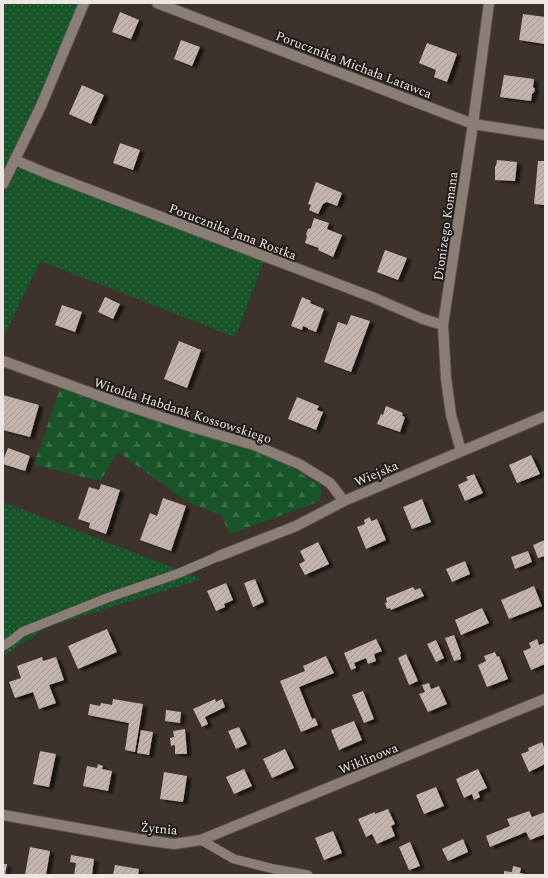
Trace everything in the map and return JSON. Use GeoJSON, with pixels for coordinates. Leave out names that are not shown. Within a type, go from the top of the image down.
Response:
{"type":"FeatureCollection","features":[{"type":"Feature","properties":{"kind":"street"},"geometry":{"type":"LineString","coordinates":[[3,184],[41,106],[84,3]]}},
{"type":"Feature","properties":{"kind":"street","name":"Porucznika Michała Latawca"},"geometry":{"type":"LineString","coordinates":[[157,3],[473,124],[545,135]]}},
{"type":"Feature","properties":{"kind":"street","name":"Dionizego Komana"},"geometry":{"type":"LineString","coordinates":[[461,451],[451,415],[446,378],[443,325],[473,124],[489,3]]}},
{"type":"Feature","properties":{"kind":"street","name":"Porucznika Jana Rostka"},"geometry":{"type":"LineString","coordinates":[[15,160],[48,174],[358,292],[423,319],[443,325]]}},
{"type":"Feature","properties":{"kind":"street","name":"Witolda Habdank Kossowskiego"},"geometry":{"type":"LineString","coordinates":[[3,361],[116,402],[195,428],[254,445],[299,464],[330,483],[344,501]]}},
{"type":"Feature","properties":{"kind":"street","name":"Wiejska"},"geometry":{"type":"LineString","coordinates":[[219,556],[296,526],[344,501],[545,416]]}},
{"type":"Feature","properties":{"kind":"street","name":"Wiklinowa"},"geometry":{"type":"LineString","coordinates":[[201,840],[545,699]]}},
{"type":"Feature","properties":{"kind":"street","name":"Żytnia"},"geometry":{"type":"LineString","coordinates":[[3,815],[174,844],[201,840]]}},
{"type":"Feature","properties":{"kind":"lane"},"geometry":{"type":"LineString","coordinates":[[3,646],[22,632],[29,629],[106,598],[177,574],[219,556]]}},
{"type":"Feature","properties":{"kind":"lane"},"geometry":{"type":"LineString","coordinates":[[201,840],[234,859],[274,869],[308,875]]}},
{"type":"Feature","properties":{"kind":"green space"},"geometry":{"type":"Polygon","coordinates":[[[3,3],[79,3],[18,142],[3,172],[3,3]]]}},
{"type":"Feature","properties":{"kind":"green space"},"geometry":{"type":"Polygon","coordinates":[[[18,166],[264,261],[235,337],[40,261],[3,338],[3,197],[18,166]]]}},
{"type":"Feature","properties":{"kind":"green space"},"geometry":{"type":"Polygon","coordinates":[[[60,387],[108,405],[275,457],[321,486],[320,501],[230,534],[221,515],[192,504],[118,452],[100,481],[34,465],[60,387]]]}},
{"type":"Feature","properties":{"kind":"green space"},"geometry":{"type":"Polygon","coordinates":[[[3,502],[202,579],[47,627],[3,656],[3,502]]]}},
{"type":"Feature","properties":{"kind":"building"},"geometry":{"type":"Polygon","coordinates":[[[120,12],[139,20],[131,39],[112,32],[120,12]]]}},
{"type":"Feature","properties":{"kind":"building"},"geometry":{"type":"Polygon","coordinates":[[[523,14],[545,17],[545,44],[519,40],[523,14]]]}},
{"type":"Feature","properties":{"kind":"building"},"geometry":{"type":"Polygon","coordinates":[[[181,40],[200,47],[192,66],[174,59],[181,40]]]}},
{"type":"Feature","properties":{"kind":"building"},"geometry":{"type":"Polygon","coordinates":[[[427,43],[457,54],[447,82],[434,77],[436,70],[419,63],[427,43]]]}},
{"type":"Feature","properties":{"kind":"building"},"geometry":{"type":"Polygon","coordinates":[[[504,75],[534,79],[533,87],[535,89],[532,94],[531,101],[500,97],[504,75]]]}},
{"type":"Feature","properties":{"kind":"building"},"geometry":{"type":"Polygon","coordinates":[[[82,85],[104,95],[91,124],[69,114],[82,85]]]}},
{"type":"Feature","properties":{"kind":"building"},"geometry":{"type":"Polygon","coordinates":[[[120,143],[140,150],[133,170],[113,163],[120,143]]]}},
{"type":"Feature","properties":{"kind":"building"},"geometry":{"type":"Polygon","coordinates":[[[497,160],[517,162],[515,181],[495,180],[495,166],[497,160]]]}},
{"type":"Feature","properties":{"kind":"building"},"geometry":{"type":"Polygon","coordinates":[[[538,161],[545,161],[545,205],[534,204],[538,161]]]}},
{"type":"Feature","properties":{"kind":"building"},"geometry":{"type":"Polygon","coordinates":[[[316,182],[342,193],[337,206],[327,202],[323,204],[318,214],[309,210],[311,205],[308,204],[316,182]]]}},
{"type":"Feature","properties":{"kind":"building"},"geometry":{"type":"Polygon","coordinates":[[[314,218],[329,223],[327,229],[342,235],[333,257],[318,250],[319,248],[305,243],[307,236],[306,234],[308,229],[311,228],[314,218]]]}},
{"type":"Feature","properties":{"kind":"building"},"geometry":{"type":"Polygon","coordinates":[[[385,250],[407,258],[398,280],[377,272],[385,250]]]}},
{"type":"Feature","properties":{"kind":"building"},"geometry":{"type":"Polygon","coordinates":[[[105,297],[120,304],[113,319],[98,312],[105,297]]]}},
{"type":"Feature","properties":{"kind":"building"},"geometry":{"type":"Polygon","coordinates":[[[302,297],[311,301],[310,303],[324,309],[316,332],[303,326],[302,330],[291,326],[302,297]]]}},
{"type":"Feature","properties":{"kind":"building"},"geometry":{"type":"Polygon","coordinates":[[[62,305],[82,312],[75,332],[55,325],[62,305]]]}},
{"type":"Feature","properties":{"kind":"building"},"geometry":{"type":"Polygon","coordinates":[[[351,315],[370,321],[351,372],[324,362],[338,322],[347,325],[351,315]]]}},
{"type":"Feature","properties":{"kind":"building"},"geometry":{"type":"Polygon","coordinates":[[[179,341],[201,350],[187,388],[164,379],[179,341]]]}},
{"type":"Feature","properties":{"kind":"building"},"geometry":{"type":"Polygon","coordinates":[[[3,395],[39,405],[30,437],[3,430],[3,395]]]}},
{"type":"Feature","properties":{"kind":"building"},"geometry":{"type":"Polygon","coordinates":[[[297,397],[319,406],[317,410],[323,412],[316,430],[288,419],[297,397]]]}},
{"type":"Feature","properties":{"kind":"building"},"geometry":{"type":"Polygon","coordinates":[[[386,406],[403,413],[402,416],[405,417],[400,432],[377,424],[381,414],[383,415],[386,406]]]}},
{"type":"Feature","properties":{"kind":"building"},"geometry":{"type":"Polygon","coordinates":[[[8,448],[30,456],[25,471],[3,464],[8,448]]]}},
{"type":"Feature","properties":{"kind":"building"},"geometry":{"type":"Polygon","coordinates":[[[531,455],[540,474],[517,483],[509,465],[531,455]]]}},
{"type":"Feature","properties":{"kind":"building"},"geometry":{"type":"Polygon","coordinates":[[[474,474],[483,493],[465,501],[458,485],[468,480],[466,477],[474,474]]]}},
{"type":"Feature","properties":{"kind":"building"},"geometry":{"type":"Polygon","coordinates":[[[101,484],[120,490],[106,534],[89,528],[90,523],[78,519],[89,487],[99,490],[101,484]]]}},
{"type":"Feature","properties":{"kind":"building"},"geometry":{"type":"Polygon","coordinates":[[[163,498],[186,506],[171,551],[140,540],[150,513],[157,516],[163,498]]]}},
{"type":"Feature","properties":{"kind":"building"},"geometry":{"type":"Polygon","coordinates":[[[422,499],[431,522],[412,529],[403,507],[422,499]]]}},
{"type":"Feature","properties":{"kind":"building"},"geometry":{"type":"Polygon","coordinates":[[[370,517],[371,521],[377,519],[386,540],[366,549],[357,527],[365,524],[364,520],[370,517]]]}},
{"type":"Feature","properties":{"kind":"building"},"geometry":{"type":"Polygon","coordinates":[[[545,540],[545,556],[538,558],[533,545],[545,540]]]}},
{"type":"Feature","properties":{"kind":"building"},"geometry":{"type":"Polygon","coordinates":[[[318,542],[329,564],[305,575],[299,564],[305,561],[300,551],[318,542]]]}},
{"type":"Feature","properties":{"kind":"building"},"geometry":{"type":"Polygon","coordinates":[[[528,551],[532,562],[515,569],[511,557],[528,551]]]}},
{"type":"Feature","properties":{"kind":"building"},"geometry":{"type":"Polygon","coordinates":[[[465,561],[470,574],[452,582],[446,569],[465,561]]]}},
{"type":"Feature","properties":{"kind":"building"},"geometry":{"type":"Polygon","coordinates":[[[255,579],[264,602],[253,607],[244,583],[255,579]]]}},
{"type":"Feature","properties":{"kind":"building"},"geometry":{"type":"Polygon","coordinates":[[[226,583],[233,600],[224,604],[225,607],[216,611],[207,591],[226,583]]]}},
{"type":"Feature","properties":{"kind":"building"},"geometry":{"type":"Polygon","coordinates":[[[534,586],[542,606],[509,619],[501,600],[534,586]]]}},
{"type":"Feature","properties":{"kind":"building"},"geometry":{"type":"Polygon","coordinates":[[[413,587],[415,590],[420,588],[424,596],[391,610],[390,608],[387,609],[385,603],[387,602],[386,598],[413,587]]]}},
{"type":"Feature","properties":{"kind":"building"},"geometry":{"type":"Polygon","coordinates":[[[482,608],[489,623],[461,635],[455,620],[482,608]]]}},
{"type":"Feature","properties":{"kind":"building"},"geometry":{"type":"Polygon","coordinates":[[[107,629],[117,652],[78,669],[68,646],[107,629]]]}},
{"type":"Feature","properties":{"kind":"building"},"geometry":{"type":"Polygon","coordinates":[[[454,635],[461,654],[461,659],[454,661],[445,638],[454,635]]]}},
{"type":"Feature","properties":{"kind":"building"},"geometry":{"type":"Polygon","coordinates":[[[376,639],[382,651],[374,654],[376,661],[368,664],[366,658],[354,663],[356,668],[351,670],[344,653],[376,639]]]}},
{"type":"Feature","properties":{"kind":"building"},"geometry":{"type":"Polygon","coordinates":[[[537,639],[539,645],[545,643],[545,664],[531,670],[523,651],[531,648],[529,643],[537,639]]]}},
{"type":"Feature","properties":{"kind":"building"},"geometry":{"type":"Polygon","coordinates":[[[436,640],[444,658],[436,662],[427,644],[436,640]]]}},
{"type":"Feature","properties":{"kind":"building"},"geometry":{"type":"Polygon","coordinates":[[[495,652],[497,657],[499,656],[508,679],[487,687],[478,665],[486,661],[484,656],[495,652]]]}},
{"type":"Feature","properties":{"kind":"building"},"geometry":{"type":"Polygon","coordinates":[[[406,654],[418,681],[409,685],[398,658],[406,654]]]}},
{"type":"Feature","properties":{"kind":"building"},"geometry":{"type":"Polygon","coordinates":[[[326,656],[334,673],[299,687],[312,719],[315,718],[318,725],[301,732],[280,681],[305,671],[303,666],[326,656]]]}},
{"type":"Feature","properties":{"kind":"building"},"geometry":{"type":"Polygon","coordinates":[[[42,657],[43,661],[56,657],[64,680],[49,685],[56,703],[39,709],[33,692],[15,698],[9,682],[21,678],[17,666],[42,657]]]}},
{"type":"Feature","properties":{"kind":"building"},"geometry":{"type":"Polygon","coordinates":[[[429,683],[431,689],[439,686],[447,704],[428,712],[419,694],[425,692],[422,685],[429,683]]]}},
{"type":"Feature","properties":{"kind":"building"},"geometry":{"type":"Polygon","coordinates":[[[363,691],[374,719],[364,723],[352,695],[363,691]]]}},
{"type":"Feature","properties":{"kind":"building"},"geometry":{"type":"Polygon","coordinates":[[[113,699],[143,704],[135,752],[125,750],[129,723],[88,715],[90,704],[100,706],[101,703],[112,705],[113,699]]]}},
{"type":"Feature","properties":{"kind":"building"},"geometry":{"type":"Polygon","coordinates":[[[215,699],[216,702],[222,699],[225,707],[205,717],[208,724],[202,727],[193,709],[215,699]]]}},
{"type":"Feature","properties":{"kind":"building"},"geometry":{"type":"Polygon","coordinates":[[[166,710],[181,712],[180,723],[165,721],[166,710]]]}},
{"type":"Feature","properties":{"kind":"building"},"geometry":{"type":"Polygon","coordinates":[[[354,721],[362,740],[339,750],[331,730],[354,721]]]}},
{"type":"Feature","properties":{"kind":"building"},"geometry":{"type":"Polygon","coordinates":[[[239,727],[247,744],[236,749],[228,731],[239,727]]]}},
{"type":"Feature","properties":{"kind":"building"},"geometry":{"type":"Polygon","coordinates":[[[185,729],[187,754],[175,754],[175,745],[171,746],[170,738],[174,737],[173,731],[185,729]]]}},
{"type":"Feature","properties":{"kind":"building"},"geometry":{"type":"Polygon","coordinates":[[[141,730],[153,732],[149,755],[137,753],[141,730]]]}},
{"type":"Feature","properties":{"kind":"building"},"geometry":{"type":"Polygon","coordinates":[[[542,742],[545,750],[545,764],[529,772],[521,754],[529,751],[528,748],[542,742]]]}},
{"type":"Feature","properties":{"kind":"building"},"geometry":{"type":"Polygon","coordinates":[[[285,749],[294,768],[272,778],[263,759],[285,749]]]}},
{"type":"Feature","properties":{"kind":"building"},"geometry":{"type":"Polygon","coordinates":[[[40,751],[56,754],[49,787],[33,784],[40,751]]]}},
{"type":"Feature","properties":{"kind":"building"},"geometry":{"type":"Polygon","coordinates":[[[98,764],[103,766],[102,769],[112,771],[108,791],[83,786],[87,766],[97,768],[98,764]]]}},
{"type":"Feature","properties":{"kind":"building"},"geometry":{"type":"Polygon","coordinates":[[[244,769],[252,786],[234,794],[226,777],[244,769]]]}},
{"type":"Feature","properties":{"kind":"building"},"geometry":{"type":"Polygon","coordinates":[[[478,769],[487,788],[478,792],[480,797],[474,800],[472,794],[464,798],[456,779],[478,769]]]}},
{"type":"Feature","properties":{"kind":"building"},"geometry":{"type":"Polygon","coordinates":[[[164,772],[187,776],[183,802],[160,799],[164,772]]]}},
{"type":"Feature","properties":{"kind":"building"},"geometry":{"type":"Polygon","coordinates":[[[436,787],[444,806],[424,814],[416,795],[436,787]]]}},
{"type":"Feature","properties":{"kind":"building"},"geometry":{"type":"Polygon","coordinates":[[[388,809],[395,824],[391,826],[395,836],[377,844],[372,834],[366,837],[358,819],[375,812],[375,814],[388,809]]]}},
{"type":"Feature","properties":{"kind":"building"},"geometry":{"type":"Polygon","coordinates":[[[529,811],[532,817],[545,812],[545,834],[530,840],[526,832],[490,847],[486,836],[510,826],[507,819],[529,811]]]}},
{"type":"Feature","properties":{"kind":"building"},"geometry":{"type":"Polygon","coordinates":[[[333,831],[342,853],[324,860],[315,838],[333,831]]]}},
{"type":"Feature","properties":{"kind":"building"},"geometry":{"type":"Polygon","coordinates":[[[463,839],[468,852],[448,861],[442,849],[463,839]]]}},
{"type":"Feature","properties":{"kind":"building"},"geometry":{"type":"Polygon","coordinates":[[[410,842],[420,866],[409,870],[399,847],[410,842]]]}},
{"type":"Feature","properties":{"kind":"building"},"geometry":{"type":"Polygon","coordinates":[[[30,847],[50,851],[46,875],[25,875],[30,847]]]}},
{"type":"Feature","properties":{"kind":"building"},"geometry":{"type":"Polygon","coordinates":[[[71,855],[94,859],[92,875],[74,875],[76,863],[70,862],[71,855]]]}},
{"type":"Feature","properties":{"kind":"building"},"geometry":{"type":"Polygon","coordinates":[[[3,864],[7,864],[5,875],[3,875],[3,864]]]}},
{"type":"Feature","properties":{"kind":"building"},"geometry":{"type":"Polygon","coordinates":[[[115,865],[139,869],[138,875],[113,875],[115,865]]]}},
{"type":"Feature","properties":{"kind":"building"},"geometry":{"type":"Polygon","coordinates":[[[513,866],[521,868],[520,873],[525,875],[504,875],[504,871],[512,872],[513,866]]]}}]}
